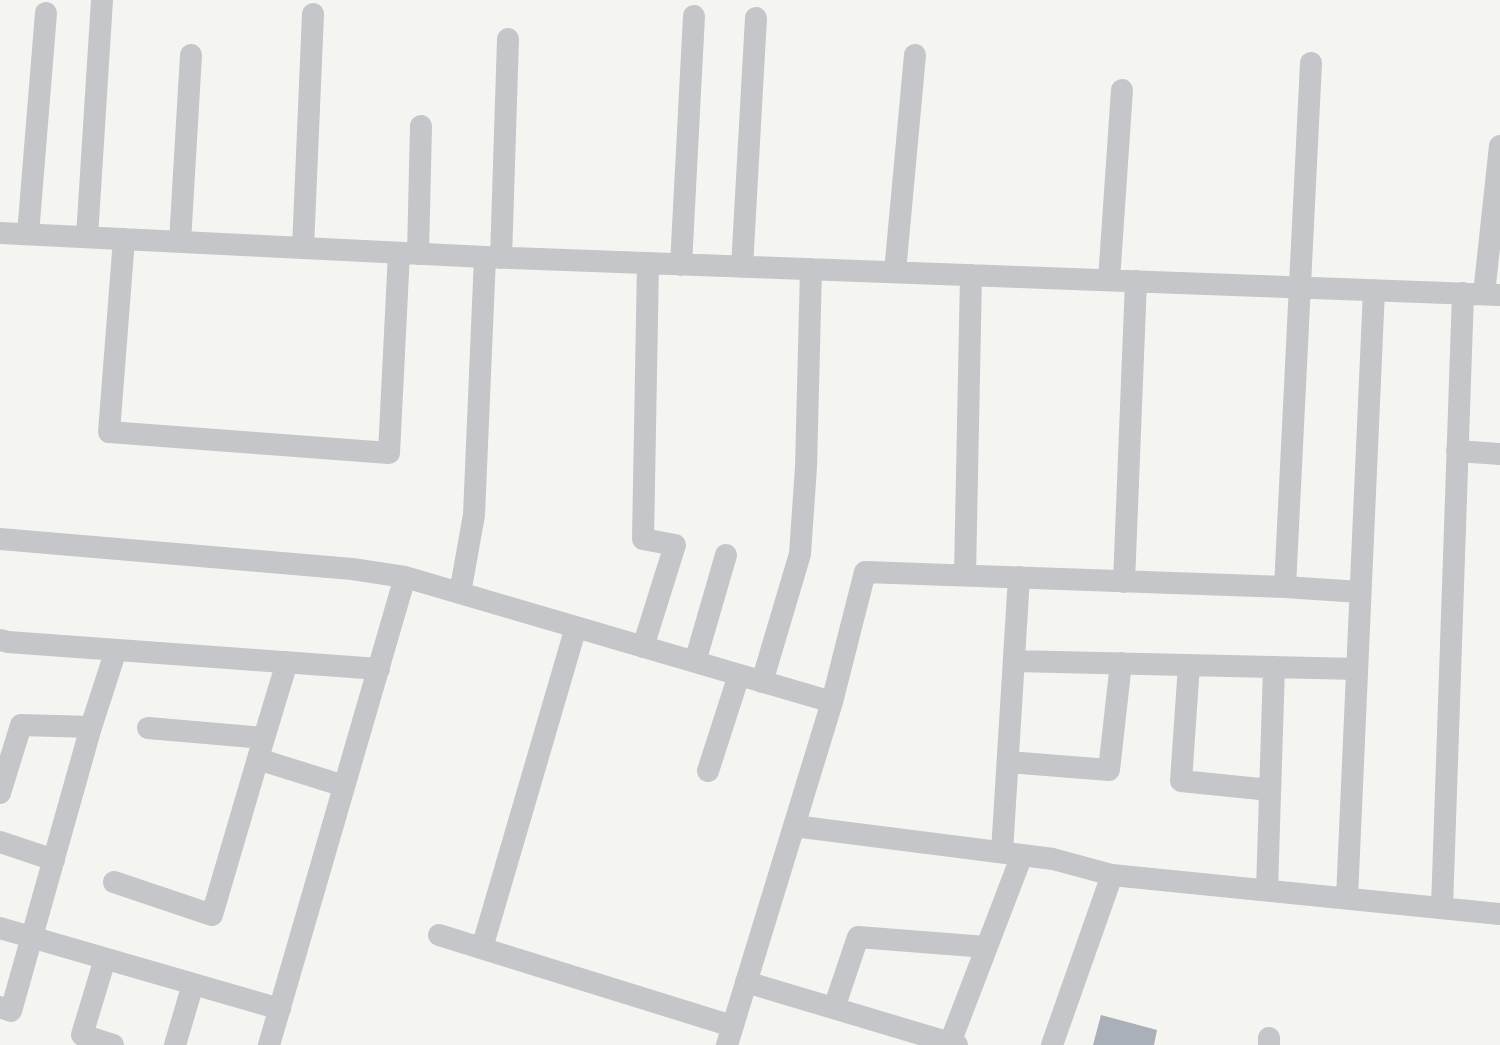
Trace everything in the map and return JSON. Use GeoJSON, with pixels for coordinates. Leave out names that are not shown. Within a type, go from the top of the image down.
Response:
{"type":"FeatureCollection","features":[{"type":"Feature","properties":{"kind":"street"},"geometry":{"type":"LineString","coordinates":[[87,237],[102,0]]}},
{"type":"Feature","properties":{"kind":"street"},"geometry":{"type":"LineString","coordinates":[[28,234],[46,13]]}},
{"type":"Feature","properties":{"kind":"street"},"geometry":{"type":"LineString","coordinates":[[303,248],[314,14]]}},
{"type":"Feature","properties":{"kind":"street"},"geometry":{"type":"LineString","coordinates":[[681,265],[694,16]]}},
{"type":"Feature","properties":{"kind":"street"},"geometry":{"type":"LineString","coordinates":[[742,267],[756,18]]}},
{"type":"Feature","properties":{"kind":"street"},"geometry":{"type":"LineString","coordinates":[[460,593],[474,515],[508,39]]}},
{"type":"Feature","properties":{"kind":"street"},"geometry":{"type":"LineString","coordinates":[[895,272],[915,55]]}},
{"type":"Feature","properties":{"kind":"street"},"geometry":{"type":"LineString","coordinates":[[180,242],[191,56]]}},
{"type":"Feature","properties":{"kind":"street"},"geometry":{"type":"LineString","coordinates":[[1285,587],[1311,63]]}},
{"type":"Feature","properties":{"kind":"street"},"geometry":{"type":"LineString","coordinates":[[1109,280],[1122,90]]}},
{"type":"Feature","properties":{"kind":"street"},"geometry":{"type":"LineString","coordinates":[[124,239],[109,432],[389,453],[421,126]]}},
{"type":"Feature","properties":{"kind":"street"},"geometry":{"type":"LineString","coordinates":[[0,233],[493,258],[1492,294],[1500,146]]}},
{"type":"Feature","properties":{"kind":"street"},"geometry":{"type":"LineString","coordinates":[[643,647],[675,545],[643,539],[648,263]]}},
{"type":"Feature","properties":{"kind":"street"},"geometry":{"type":"LineString","coordinates":[[762,682],[800,554],[806,467],[812,269]]}},
{"type":"Feature","properties":{"kind":"street"},"geometry":{"type":"LineString","coordinates":[[965,575],[971,275]]}},
{"type":"Feature","properties":{"kind":"street"},"geometry":{"type":"LineString","coordinates":[[1124,582],[1136,281]]}},
{"type":"Feature","properties":{"kind":"street"},"geometry":{"type":"LineString","coordinates":[[1347,898],[1374,290]]}},
{"type":"Feature","properties":{"kind":"street"},"geometry":{"type":"LineString","coordinates":[[1442,908],[1463,293]]}},
{"type":"Feature","properties":{"kind":"street"},"geometry":{"type":"LineString","coordinates":[[1457,451],[1500,454]]}},
{"type":"Feature","properties":{"kind":"street"},"geometry":{"type":"LineString","coordinates":[[0,539],[352,569],[405,577],[832,702]]}},
{"type":"Feature","properties":{"kind":"street"},"geometry":{"type":"LineString","coordinates":[[695,662],[726,556]]}},
{"type":"Feature","properties":{"kind":"street"},"geometry":{"type":"LineString","coordinates":[[439,935],[482,948],[730,1036],[832,702],[865,572],[1285,587],[1360,592]]}},
{"type":"Feature","properties":{"kind":"street"},"geometry":{"type":"LineString","coordinates":[[269,1045],[405,577]]}},
{"type":"Feature","properties":{"kind":"street"},"geometry":{"type":"LineString","coordinates":[[746,982],[953,1044],[986,947],[1012,854],[1008,762],[1019,578]]}},
{"type":"Feature","properties":{"kind":"street"},"geometry":{"type":"LineString","coordinates":[[482,948],[576,627]]}},
{"type":"Feature","properties":{"kind":"street"},"geometry":{"type":"LineString","coordinates":[[0,640],[379,669]]}},
{"type":"Feature","properties":{"kind":"street"},"geometry":{"type":"LineString","coordinates":[[0,1007],[11,1011],[91,728],[116,650]]}},
{"type":"Feature","properties":{"kind":"street"},"geometry":{"type":"LineString","coordinates":[[1014,661],[1357,669]]}},
{"type":"Feature","properties":{"kind":"street"},"geometry":{"type":"LineString","coordinates":[[114,882],[212,915],[287,662]]}},
{"type":"Feature","properties":{"kind":"street"},"geometry":{"type":"LineString","coordinates":[[1008,762],[1109,770],[1121,663]]}},
{"type":"Feature","properties":{"kind":"street"},"geometry":{"type":"LineString","coordinates":[[1190,665],[1181,781],[1270,790]]}},
{"type":"Feature","properties":{"kind":"street"},"geometry":{"type":"LineString","coordinates":[[1267,890],[1274,667]]}},
{"type":"Feature","properties":{"kind":"street"},"geometry":{"type":"LineString","coordinates":[[708,771],[739,675]]}},
{"type":"Feature","properties":{"kind":"street"},"geometry":{"type":"LineString","coordinates":[[2,781],[21,725],[91,728]]}},
{"type":"Feature","properties":{"kind":"street"},"geometry":{"type":"LineString","coordinates":[[148,728],[264,738]]}},
{"type":"Feature","properties":{"kind":"street"},"geometry":{"type":"LineString","coordinates":[[258,759],[344,786]]}},
{"type":"Feature","properties":{"kind":"street"},"geometry":{"type":"LineString","coordinates":[[794,826],[1053,859],[1112,875],[1500,914]]}},
{"type":"Feature","properties":{"kind":"street"},"geometry":{"type":"LineString","coordinates":[[0,842],[54,860]]}},
{"type":"Feature","properties":{"kind":"street"},"geometry":{"type":"LineString","coordinates":[[1052,1045],[1112,875]]}},
{"type":"Feature","properties":{"kind":"street"},"geometry":{"type":"LineString","coordinates":[[0,928],[280,1009]]}},
{"type":"Feature","properties":{"kind":"street"},"geometry":{"type":"LineString","coordinates":[[834,1008],[858,937],[986,947]]}},
{"type":"Feature","properties":{"kind":"street"},"geometry":{"type":"LineString","coordinates":[[106,958],[82,1035],[113,1045]]}},
{"type":"Feature","properties":{"kind":"street"},"geometry":{"type":"LineString","coordinates":[[175,1045],[193,984]]}},
{"type":"Feature","properties":{"kind":"building"},"geometry":{"type":"Polygon","coordinates":[[[1101,1015],[1157,1030],[1154,1045],[1093,1045],[1101,1015]]]}}]}
